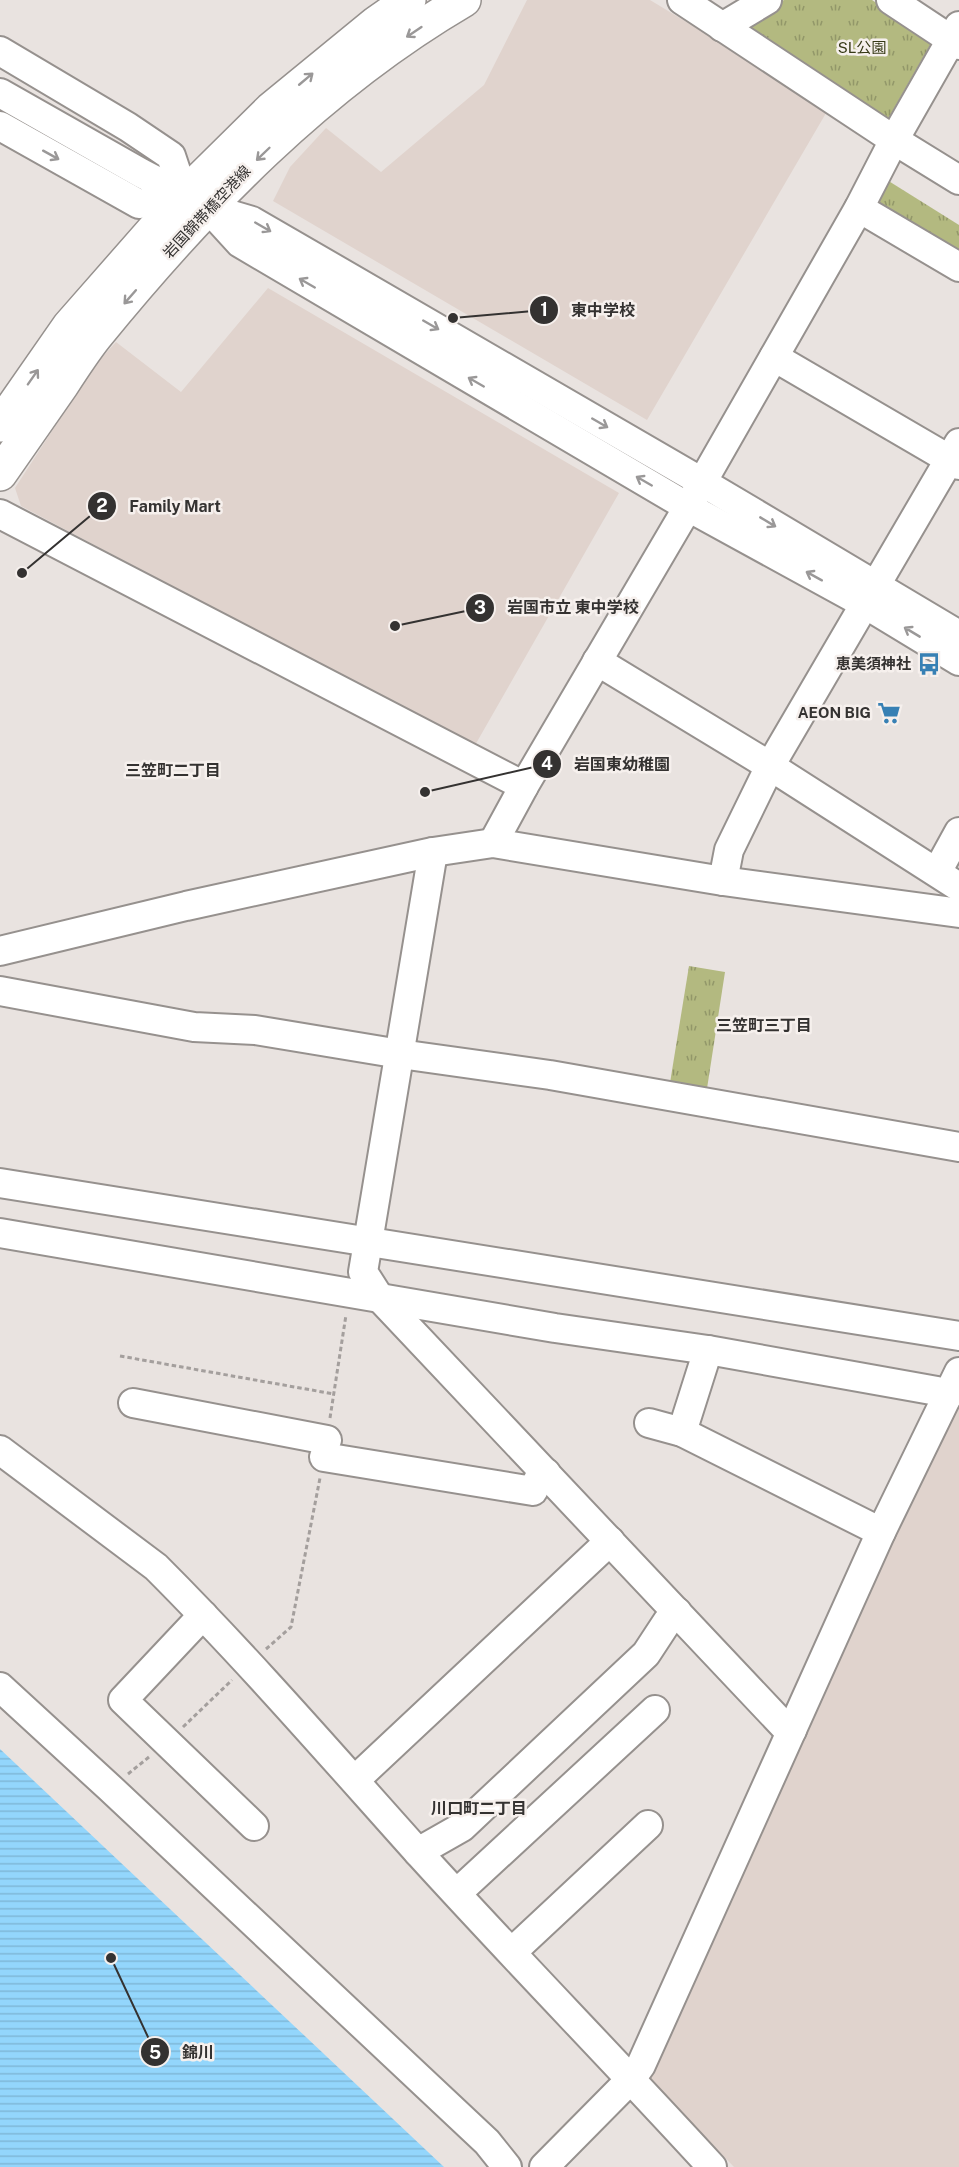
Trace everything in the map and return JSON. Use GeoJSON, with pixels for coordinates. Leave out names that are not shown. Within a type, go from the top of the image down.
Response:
{"type":"FeatureCollection","features":[{"type":"Feature","properties":{"kind":"main road","name":"岩国錦帯橋空港線"},"geometry":{"type":"LineString","coordinates":[[0,474],[95,338],[196,201],[272,109],[340,51],[409,0]]}},
{"type":"Feature","properties":{"kind":"main road","name":"岩国錦帯橋空港線"},"geometry":{"type":"LineString","coordinates":[[0,425],[69,326],[196,201],[335,90],[450,3]]}},
{"type":"Feature","properties":{"kind":"street"},"geometry":{"type":"LineString","coordinates":[[682,0],[894,140],[959,180]]}},
{"type":"Feature","properties":{"kind":"street"},"geometry":{"type":"LineString","coordinates":[[722,27],[766,0]]}},
{"type":"Feature","properties":{"kind":"street"},"geometry":{"type":"LineString","coordinates":[[493,843],[859,208],[894,140],[956,37],[891,0]]}},
{"type":"Feature","properties":{"kind":"street"},"geometry":{"type":"LineString","coordinates":[[0,51],[128,127],[171,156],[196,201],[240,243],[688,507],[870,595],[959,635]]}},
{"type":"Feature","properties":{"kind":"street"},"geometry":{"type":"LineString","coordinates":[[10,99],[196,201],[252,221],[702,482],[870,595],[959,661]]}},
{"type":"Feature","properties":{"kind":"street"},"geometry":{"type":"LineString","coordinates":[[0,126],[139,204],[196,201]]}},
{"type":"Feature","properties":{"kind":"street"},"geometry":{"type":"LineString","coordinates":[[859,208],[959,267]]}},
{"type":"Feature","properties":{"kind":"street"},"geometry":{"type":"LineString","coordinates":[[723,881],[729,850],[770,766],[870,595],[956,456],[774,357]]}},
{"type":"Feature","properties":{"kind":"street"},"geometry":{"type":"LineString","coordinates":[[0,514],[524,786]]}},
{"type":"Feature","properties":{"kind":"street"},"geometry":{"type":"LineString","coordinates":[[597,661],[770,766],[948,879],[959,832]]}},
{"type":"Feature","properties":{"kind":"street"},"geometry":{"type":"LineString","coordinates":[[0,951],[186,906],[434,852],[493,843],[723,881],[959,913]]}},
{"type":"Feature","properties":{"kind":"street"},"geometry":{"type":"LineString","coordinates":[[434,852],[363,1272],[379,1297],[784,1726],[792,1730]]}},
{"type":"Feature","properties":{"kind":"street"},"geometry":{"type":"LineString","coordinates":[[0,991],[194,1026],[255,1030],[400,1054],[550,1075],[959,1147]]}},
{"type":"Feature","properties":{"kind":"street"},"geometry":{"type":"LineString","coordinates":[[0,1182],[959,1336]]}},
{"type":"Feature","properties":{"kind":"street"},"geometry":{"type":"LineString","coordinates":[[0,1233],[555,1328],[708,1350],[937,1391],[953,1385]]}},
{"type":"Feature","properties":{"kind":"street"},"geometry":{"type":"LineString","coordinates":[[681,1432],[708,1350]]}},
{"type":"Feature","properties":{"kind":"street"},"geometry":{"type":"LineString","coordinates":[[544,2167],[631,2079],[641,2065],[881,1532],[953,1385]]}},
{"type":"Feature","properties":{"kind":"street"},"geometry":{"type":"LineString","coordinates":[[133,1403],[325,1449],[533,1491],[538,1480],[546,1473]]}},
{"type":"Feature","properties":{"kind":"street"},"geometry":{"type":"LineString","coordinates":[[649,1423],[681,1432],[881,1532]]}},
{"type":"Feature","properties":{"kind":"street"},"geometry":{"type":"LineString","coordinates":[[0,1450],[156,1567],[249,1664],[418,1852],[712,2167]]}},
{"type":"Feature","properties":{"kind":"street"},"geometry":{"type":"LineString","coordinates":[[355,1780],[610,1541]]}},
{"type":"Feature","properties":{"kind":"street"},"geometry":{"type":"LineString","coordinates":[[418,1852],[462,1827],[646,1654],[667,1622],[677,1612]]}},
{"type":"Feature","properties":{"kind":"street"},"geometry":{"type":"LineString","coordinates":[[202,1615],[123,1700],[254,1827]]}},
{"type":"Feature","properties":{"kind":"street"},"geometry":{"type":"LineString","coordinates":[[0,1687],[487,2142],[507,2167]]}},
{"type":"Feature","properties":{"kind":"street"},"geometry":{"type":"LineString","coordinates":[[457,1893],[655,1710]]}},
{"type":"Feature","properties":{"kind":"street"},"geometry":{"type":"LineString","coordinates":[[512,1952],[648,1825]]}},
{"type":"Feature","properties":{"kind":"path"},"geometry":{"type":"LineString","coordinates":[[249,1664],[291,1627],[325,1449],[349,1292]]}},
{"type":"Feature","properties":{"kind":"path"},"geometry":{"type":"LineString","coordinates":[[120,1356],[334,1394]]}},
{"type":"Feature","properties":{"kind":"shaded area"},"geometry":{"type":"Polygon","coordinates":[[[527,0],[650,0],[829,108],[647,420],[273,201],[290,167],[326,128],[381,172],[484,85],[527,0]]]}},
{"type":"Feature","properties":{"kind":"shaded area"},"geometry":{"type":"Polygon","coordinates":[[[268,288],[619,493],[474,747],[21,506],[15,488],[94,366],[116,342],[181,392],[268,288]]]}},
{"type":"Feature","properties":{"kind":"shaded area"},"geometry":{"type":"Polygon","coordinates":[[[959,1398],[959,2167],[734,2167],[648,2077],[959,1398]]]}},
{"type":"Feature","properties":{"kind":"green space","name":"SL公園"},"geometry":{"type":"Polygon","coordinates":[[[784,0],[872,0],[933,40],[888,119],[741,25],[784,0]]]}},
{"type":"Feature","properties":{"kind":"green space"},"geometry":{"type":"Polygon","coordinates":[[[887,180],[959,225],[959,255],[880,207],[879,193],[887,180]]]}},
{"type":"Feature","properties":{"kind":"green space"},"geometry":{"type":"Polygon","coordinates":[[[689,966],[725,972],[706,1095],[669,1089],[689,966]]]}},
{"type":"Feature","properties":{"kind":"water"},"geometry":{"type":"Polygon","coordinates":[[[0,1749],[444,2167],[0,2167],[0,1749]]]}},
{"type":"Feature","properties":{"kind":"place","name":"東中学校"},"geometry":{"type":"Point","coordinates":[453,318]}},
{"type":"Feature","properties":{"kind":"place","name":"Family Mart"},"geometry":{"type":"Point","coordinates":[22,573]}},
{"type":"Feature","properties":{"kind":"place","name":"岩国市立 東中学校"},"geometry":{"type":"Point","coordinates":[395,626]}},
{"type":"Feature","properties":{"kind":"place","name":"恵美須神社"},"geometry":{"type":"Point","coordinates":[929,664]}},
{"type":"Feature","properties":{"kind":"place","name":"AEON BIG"},"geometry":{"type":"Point","coordinates":[889,713]}},
{"type":"Feature","properties":{"kind":"place","name":"岩国東幼稚園"},"geometry":{"type":"Point","coordinates":[425,792]}},
{"type":"Feature","properties":{"kind":"place","name":"錦川"},"geometry":{"type":"Point","coordinates":[111,1958]}},
{"type":"Feature","properties":{"kind":"district","name":"三笠町二丁目"},"geometry":{"type":"Point","coordinates":[173,770]}},
{"type":"Feature","properties":{"kind":"district","name":"三笠町三丁目"},"geometry":{"type":"Point","coordinates":[764,1025]}},
{"type":"Feature","properties":{"kind":"district","name":"川口町二丁目"},"geometry":{"type":"Point","coordinates":[479,1808]}}]}
